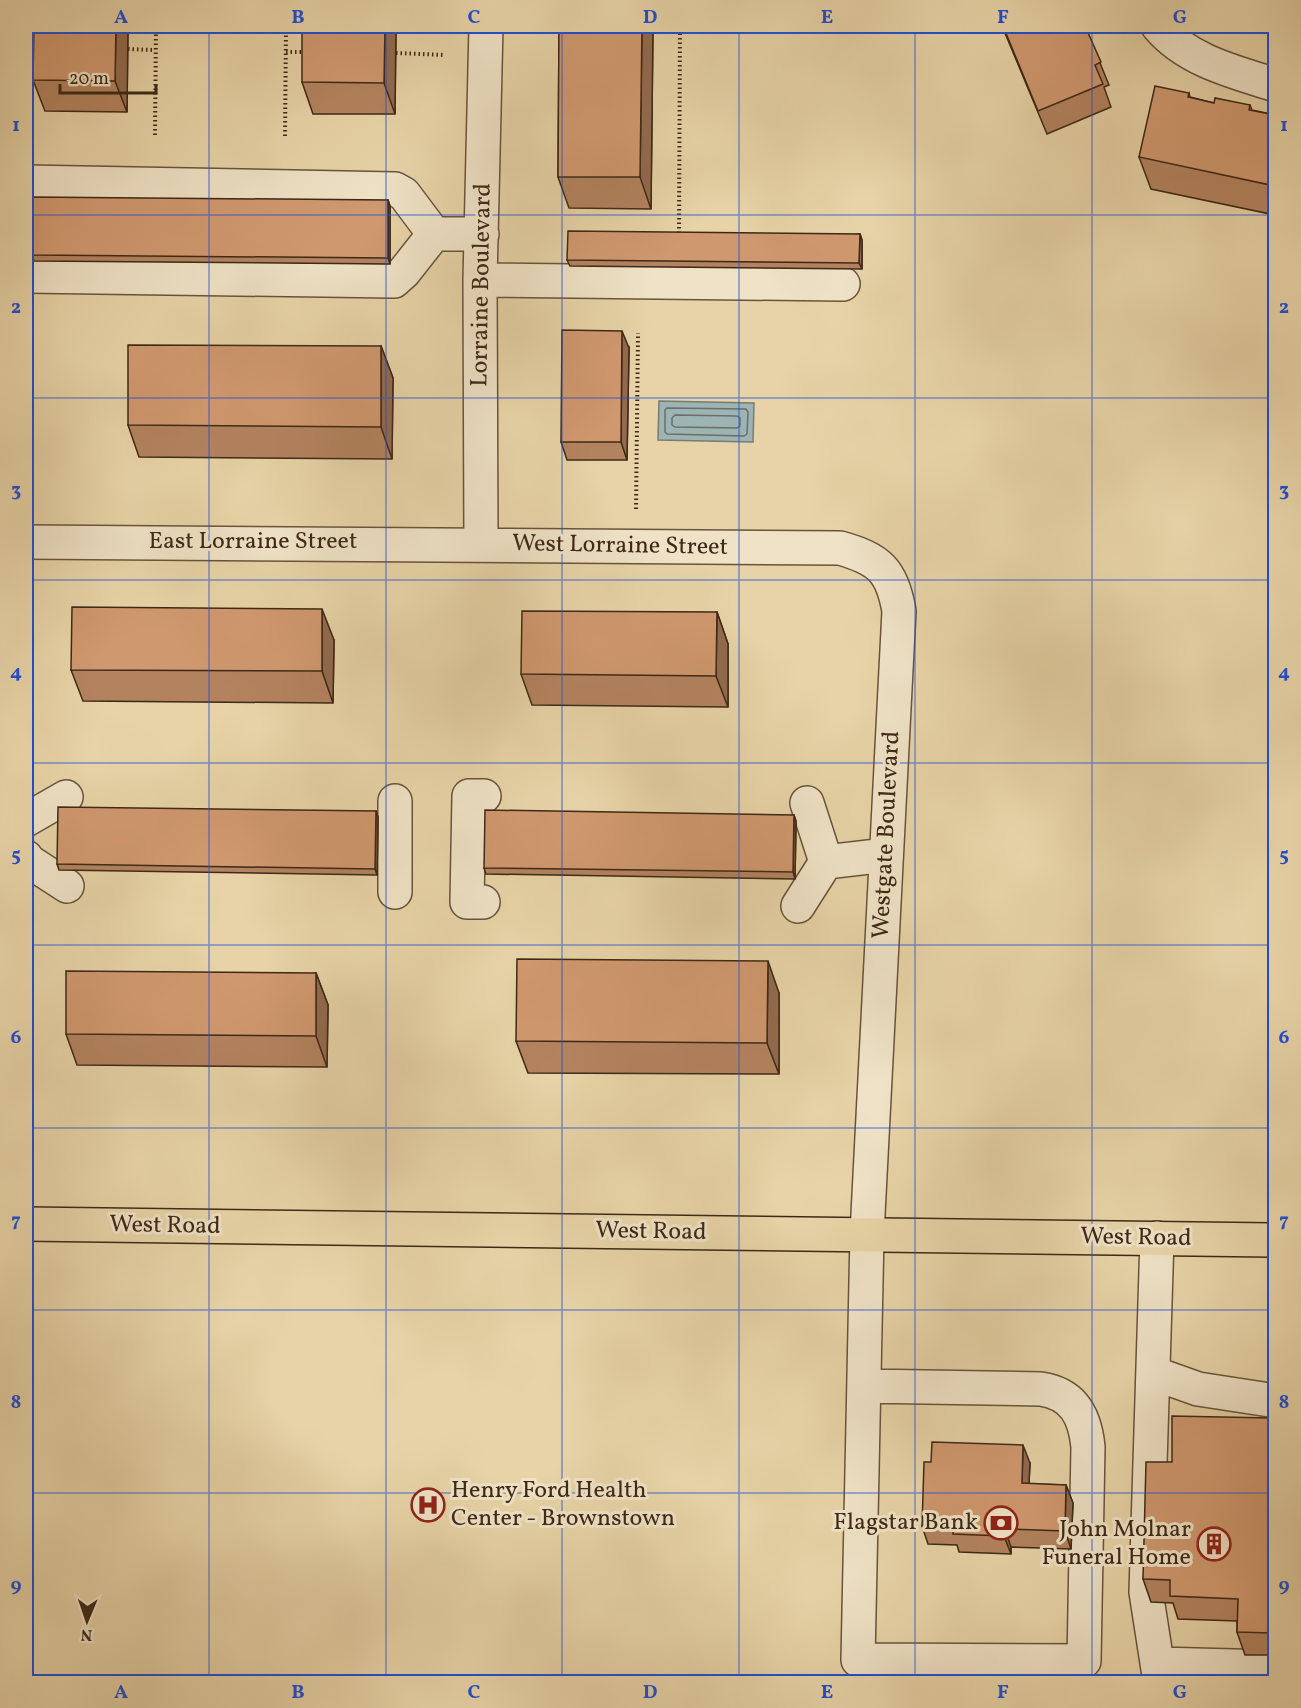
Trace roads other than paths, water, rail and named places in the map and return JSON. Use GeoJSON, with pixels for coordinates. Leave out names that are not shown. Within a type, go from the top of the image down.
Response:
{"type":"FeatureCollection","features":[{"type":"Feature","properties":{"kind":"main road","name":"West Road"},"geometry":{"type":"LineString","coordinates":[[26,1224],[1275,1240]]}},
{"type":"Feature","properties":{"kind":"street","name":"Lorraine Boulevard"},"geometry":{"type":"LineString","coordinates":[[481,544],[480,280],[486,26]]}},
{"type":"Feature","properties":{"kind":"street"},"geometry":{"type":"LineString","coordinates":[[1158,26],[1180,47],[1199,57],[1275,85]]}},
{"type":"Feature","properties":{"kind":"street"},"geometry":{"type":"LineString","coordinates":[[26,182],[395,189],[404,194],[434,234]]}},
{"type":"Feature","properties":{"kind":"street"},"geometry":{"type":"LineString","coordinates":[[434,234],[482,234]]}},
{"type":"Feature","properties":{"kind":"street"},"geometry":{"type":"LineString","coordinates":[[26,276],[394,281],[434,234]]}},
{"type":"Feature","properties":{"kind":"street"},"geometry":{"type":"LineString","coordinates":[[480,280],[843,284]]}},
{"type":"Feature","properties":{"kind":"street","name":"East Lorraine Street"},"geometry":{"type":"LineString","coordinates":[[26,542],[35,540],[481,544]]}},
{"type":"Feature","properties":{"kind":"street","name":"West Lorraine Street"},"geometry":{"type":"LineString","coordinates":[[481,544],[758,547]]}},
{"type":"Feature","properties":{"kind":"street","name":"Westgate Boulevard"},"geometry":{"type":"LineString","coordinates":[[758,547],[840,548],[866,555],[884,570],[895,590],[899,611],[867,1234],[858,1660],[1084,1661],[1088,1447],[1087,1433],[1071,1402],[1053,1391],[1041,1389],[864,1386]]}},
{"type":"Feature","properties":{"kind":"street"},"geometry":{"type":"LineString","coordinates":[[483,902],[467,902],[469,796],[484,796]]}},
{"type":"Feature","properties":{"kind":"street"},"geometry":{"type":"LineString","coordinates":[[26,820],[66,797]]}},
{"type":"Feature","properties":{"kind":"street"},"geometry":{"type":"LineString","coordinates":[[395,801],[395,892]]}},
{"type":"Feature","properties":{"kind":"street"},"geometry":{"type":"LineString","coordinates":[[807,803],[826,862]]}},
{"type":"Feature","properties":{"kind":"street"},"geometry":{"type":"LineString","coordinates":[[826,862],[886,855]]}},
{"type":"Feature","properties":{"kind":"street"},"geometry":{"type":"LineString","coordinates":[[26,857],[27,860],[67,886]]}},
{"type":"Feature","properties":{"kind":"street"},"geometry":{"type":"LineString","coordinates":[[798,906],[826,862]]}},
{"type":"Feature","properties":{"kind":"street"},"geometry":{"type":"LineString","coordinates":[[1157,1238],[1146,1592],[1159,1674],[1275,1667]]}},
{"type":"Feature","properties":{"kind":"street"},"geometry":{"type":"LineString","coordinates":[[1153,1373],[1198,1389],[1275,1401]]}},
{"type":"Feature","properties":{"kind":"water"},"geometry":{"type":"Polygon","coordinates":[[[659,401],[754,403],[753,442],[658,440],[659,401]]]}},
{"type":"Feature","properties":{"kind":"place","name":"Henry Ford Health Center - Brownstown"},"geometry":{"type":"Point","coordinates":[428,1505]}},
{"type":"Feature","properties":{"kind":"place","name":"Flagstar Bank"},"geometry":{"type":"Point","coordinates":[1001,1523]}},
{"type":"Feature","properties":{"kind":"place","name":"John Molnar Funeral Home"},"geometry":{"type":"Point","coordinates":[1214,1544]}}]}
